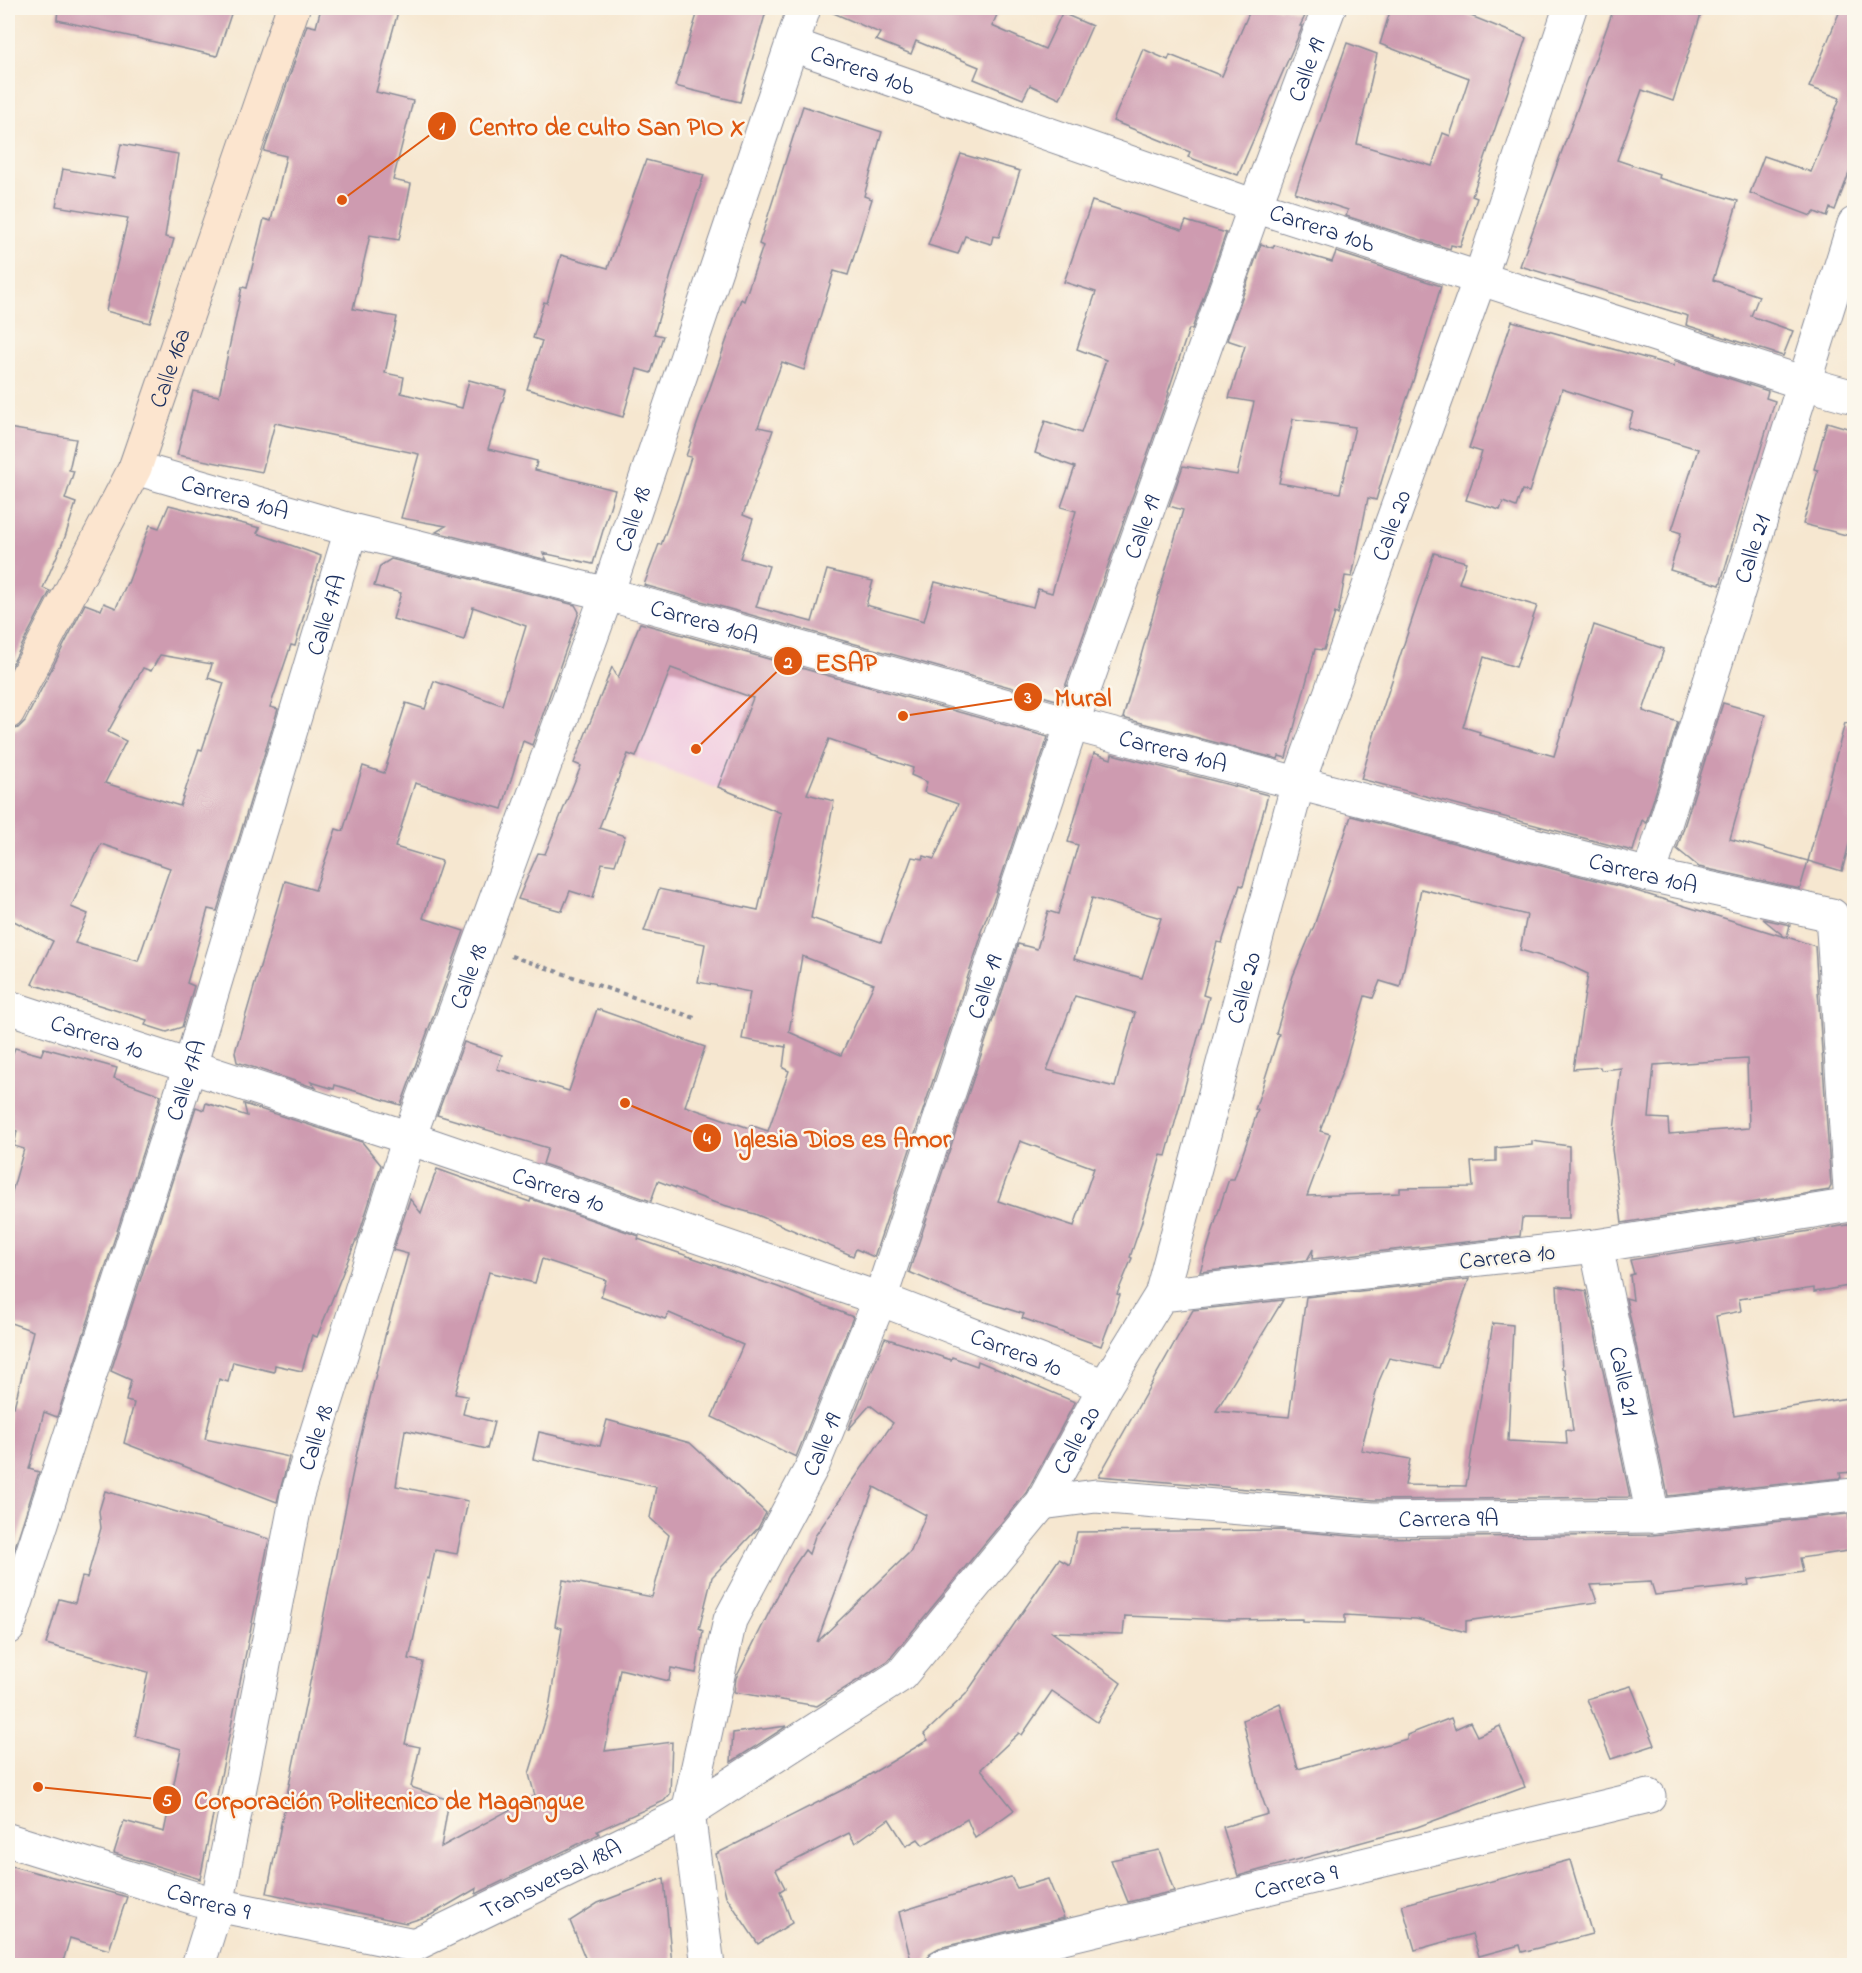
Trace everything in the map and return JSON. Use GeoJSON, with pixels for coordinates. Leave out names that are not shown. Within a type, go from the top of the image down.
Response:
{"type":"FeatureCollection","features":[{"type":"Feature","properties":{"kind":"main road","name":"Calle 16a"},"geometry":{"type":"LineString","coordinates":[[8,712],[135,468],[293,8]]}},
{"type":"Feature","properties":{"kind":"street","name":"Calle 18"},"geometry":{"type":"LineString","coordinates":[[198,1965],[218,1905],[297,1495],[409,1138],[607,594],[804,8]]}},
{"type":"Feature","properties":{"kind":"street","name":"Calle 19"},"geometry":{"type":"LineString","coordinates":[[708,1965],[688,1812],[730,1620],[814,1464],[880,1299],[1072,724],[1255,206],[1329,8]]}},
{"type":"Feature","properties":{"kind":"street","name":"Calle 20"},"geometry":{"type":"LineString","coordinates":[[688,1812],[901,1675],[1042,1503],[1105,1386],[1161,1295],[1298,783],[1480,278],[1570,8]]}},
{"type":"Feature","properties":{"kind":"street","name":"Carrera 10b"},"geometry":{"type":"LineString","coordinates":[[793,45],[1255,206],[1804,383],[1854,397]]}},
{"type":"Feature","properties":{"kind":"street","name":"Calle 21"},"geometry":{"type":"LineString","coordinates":[[1649,875],[1854,224]]}},
{"type":"Feature","properties":{"kind":"street","name":"Carrera 10A"},"geometry":{"type":"LineString","coordinates":[[135,468],[351,530],[607,594],[1072,724],[1649,875],[1832,915],[1851,1205]]}},
{"type":"Feature","properties":{"kind":"street","name":"Calle 17A"},"geometry":{"type":"LineString","coordinates":[[8,1628],[190,1066],[351,530]]}},
{"type":"Feature","properties":{"kind":"street","name":"Carrera 10"},"geometry":{"type":"LineString","coordinates":[[8,1007],[409,1138],[880,1299],[1105,1386]]}},
{"type":"Feature","properties":{"kind":"street","name":"Carrera 10"},"geometry":{"type":"LineString","coordinates":[[1161,1295],[1596,1246],[1851,1205]]}},
{"type":"Feature","properties":{"kind":"street","name":"Calle 21"},"geometry":{"type":"LineString","coordinates":[[1596,1246],[1653,1516]]}},
{"type":"Feature","properties":{"kind":"street","name":"Carrera 9A"},"geometry":{"type":"LineString","coordinates":[[1042,1503],[1096,1496],[1373,1519],[1653,1516],[1854,1496]]}},
{"type":"Feature","properties":{"kind":"street","name":"Carrera 9"},"geometry":{"type":"LineString","coordinates":[[943,1965],[1649,1796]]}},
{"type":"Feature","properties":{"kind":"street","name":"Transversal 18A"},"geometry":{"type":"LineString","coordinates":[[414,1955],[688,1812]]}},
{"type":"Feature","properties":{"kind":"street","name":"Carrera 9"},"geometry":{"type":"LineString","coordinates":[[8,1840],[218,1905],[414,1955]]}},
{"type":"Feature","properties":{"kind":"path"},"geometry":{"type":"LineString","coordinates":[[479,945],[698,1019]]}},
{"type":"Feature","properties":{"kind":"shaded area"},"geometry":{"type":"Polygon","coordinates":[[[635,635],[755,678],[771,776],[760,805],[624,753],[613,780],[617,782],[586,860],[547,849],[580,767],[576,764],[587,738],[594,741],[635,635]]]}},
{"type":"Feature","properties":{"kind":"building"},"geometry":{"type":"Polygon","coordinates":[[[58,8],[233,8],[217,56],[57,20],[58,8]]]}},
{"type":"Feature","properties":{"kind":"building"},"geometry":{"type":"Polygon","coordinates":[[[321,8],[399,8],[376,92],[413,101],[393,180],[411,184],[399,240],[370,235],[353,309],[397,317],[385,373],[404,377],[401,393],[462,408],[469,380],[506,390],[488,449],[537,461],[535,470],[615,490],[593,564],[543,553],[547,560],[436,532],[446,526],[401,518],[419,454],[275,423],[262,472],[177,455],[193,391],[219,396],[242,287],[247,288],[264,219],[271,221],[286,156],[264,151],[307,25],[316,27],[321,8]]]}},
{"type":"Feature","properties":{"kind":"building"},"geometry":{"type":"Polygon","coordinates":[[[699,8],[767,8],[740,102],[675,86],[699,8]]]}},
{"type":"Feature","properties":{"kind":"building"},"geometry":{"type":"Polygon","coordinates":[[[822,8],[1000,8],[992,26],[1045,49],[1062,13],[1092,26],[1060,99],[1030,85],[1023,99],[974,79],[979,67],[916,41],[911,54],[876,40],[880,33],[822,8]]]}},
{"type":"Feature","properties":{"kind":"building"},"geometry":{"type":"Polygon","coordinates":[[[1251,8],[1284,8],[1305,16],[1238,175],[1188,157],[1190,152],[1113,121],[1143,49],[1168,60],[1170,55],[1222,76],[1251,8]]]}},
{"type":"Feature","properties":{"kind":"building"},"geometry":{"type":"Polygon","coordinates":[[[1391,8],[1451,8],[1526,38],[1472,196],[1477,198],[1460,247],[1451,245],[1450,249],[1346,216],[1348,210],[1295,193],[1347,43],[1377,54],[1357,144],[1432,166],[1443,133],[1450,136],[1469,78],[1380,44],[1391,8]]]}},
{"type":"Feature","properties":{"kind":"building"},"geometry":{"type":"Polygon","coordinates":[[[1614,8],[1703,8],[1673,101],[1642,90],[1617,160],[1659,174],[1658,178],[1738,201],[1713,280],[1759,296],[1751,316],[1793,331],[1783,356],[1686,325],[1688,316],[1520,266],[1614,8]]]}},
{"type":"Feature","properties":{"kind":"building"},"geometry":{"type":"Polygon","coordinates":[[[1841,8],[1854,8],[1854,160],[1835,210],[1830,208],[1827,217],[1815,212],[1811,216],[1750,193],[1764,156],[1811,172],[1840,98],[1809,87],[1841,8]]]}},
{"type":"Feature","properties":{"kind":"building"},"geometry":{"type":"Polygon","coordinates":[[[803,106],[882,132],[864,196],[872,199],[848,275],[834,271],[804,370],[782,362],[758,427],[773,430],[743,515],[753,519],[740,558],[769,566],[756,607],[812,622],[827,570],[873,581],[866,605],[924,621],[935,582],[1033,607],[1038,589],[1052,593],[1076,511],[1061,507],[1075,467],[1035,453],[1045,421],[1081,433],[1106,360],[1077,349],[1096,292],[1064,282],[1092,201],[1182,230],[1186,221],[1226,233],[1192,329],[1189,329],[1169,393],[1060,701],[644,585],[678,498],[691,457],[686,456],[741,299],[744,301],[763,246],[759,244],[803,106]]]}},
{"type":"Feature","properties":{"kind":"building"},"geometry":{"type":"Polygon","coordinates":[[[121,144],[178,154],[165,237],[174,239],[150,323],[106,311],[128,218],[56,206],[63,169],[114,178],[121,144]]]}},
{"type":"Feature","properties":{"kind":"building"},"geometry":{"type":"Polygon","coordinates":[[[961,154],[1020,171],[999,237],[993,236],[991,244],[965,236],[958,254],[928,245],[961,154]]]}},
{"type":"Feature","properties":{"kind":"building"},"geometry":{"type":"Polygon","coordinates":[[[646,160],[704,175],[654,334],[663,336],[651,373],[637,369],[623,417],[527,389],[542,341],[533,338],[544,302],[547,303],[561,255],[608,268],[646,160]]]}},
{"type":"Feature","properties":{"kind":"building"},"geometry":{"type":"Polygon","coordinates":[[[1261,244],[1273,248],[1274,245],[1332,262],[1336,252],[1441,286],[1376,500],[1368,498],[1352,577],[1345,576],[1338,615],[1335,613],[1324,650],[1315,649],[1286,758],[1279,756],[1278,759],[1123,718],[1183,510],[1169,506],[1183,466],[1237,475],[1254,402],[1229,398],[1245,346],[1227,340],[1261,244]],[[1293,419],[1279,483],[1340,493],[1355,427],[1293,419]]]}},
{"type":"Feature","properties":{"kind":"building"},"geometry":{"type":"Polygon","coordinates":[[[1512,321],[1674,366],[1675,361],[1768,391],[1766,398],[1775,401],[1720,585],[1670,570],[1681,533],[1672,530],[1698,449],[1628,428],[1633,412],[1562,389],[1529,492],[1522,490],[1516,507],[1503,502],[1500,510],[1466,500],[1482,452],[1469,448],[1512,321]]]}},
{"type":"Feature","properties":{"kind":"building"},"geometry":{"type":"Polygon","coordinates":[[[1827,422],[1854,430],[1854,537],[1803,524],[1818,470],[1814,469],[1827,422]]]}},
{"type":"Feature","properties":{"kind":"building"},"geometry":{"type":"Polygon","coordinates":[[[8,428],[76,439],[69,470],[74,471],[65,499],[76,503],[65,537],[43,588],[50,591],[8,672],[8,428]]]}},
{"type":"Feature","properties":{"kind":"building"},"geometry":{"type":"Polygon","coordinates":[[[169,505],[260,528],[257,533],[321,556],[295,646],[291,645],[270,707],[278,709],[217,911],[208,909],[187,983],[194,986],[182,1027],[167,1032],[145,1025],[147,1020],[32,984],[53,941],[8,918],[8,731],[18,728],[25,721],[85,604],[101,610],[104,603],[116,608],[150,525],[159,528],[169,505]],[[160,655],[151,671],[143,668],[108,732],[126,741],[105,783],[180,806],[199,749],[202,750],[224,683],[208,678],[212,664],[160,655]],[[101,844],[71,907],[88,914],[75,943],[138,961],[170,868],[101,844]]]}},
{"type":"Feature","properties":{"kind":"building"},"geometry":{"type":"Polygon","coordinates":[[[1434,553],[1466,562],[1459,583],[1537,606],[1516,667],[1484,657],[1463,727],[1480,732],[1479,735],[1554,756],[1594,625],[1664,649],[1643,711],[1678,722],[1646,823],[1642,820],[1633,851],[1361,779],[1434,553]]]}},
{"type":"Feature","properties":{"kind":"building"},"geometry":{"type":"Polygon","coordinates":[[[391,559],[575,605],[579,612],[532,745],[523,741],[502,809],[415,783],[395,847],[442,861],[423,918],[464,931],[401,1105],[335,1085],[334,1089],[311,1082],[316,1088],[237,1062],[235,1052],[285,881],[315,890],[336,829],[343,831],[363,766],[384,773],[406,703],[425,709],[434,681],[502,705],[526,626],[473,607],[464,640],[393,619],[401,593],[374,586],[380,566],[391,559]]]}},
{"type":"Feature","properties":{"kind":"building"},"geometry":{"type":"Polygon","coordinates":[[[640,623],[1048,737],[980,934],[982,934],[874,1257],[856,1249],[853,1256],[755,1214],[713,1202],[658,1181],[651,1201],[543,1164],[548,1148],[437,1115],[464,1042],[502,1055],[497,1069],[569,1091],[597,1009],[705,1047],[685,1106],[749,1128],[750,1125],[768,1131],[789,1071],[783,1068],[786,1047],[742,1039],[750,992],[698,982],[705,944],[644,931],[659,889],[758,910],[781,813],[718,787],[753,698],[671,668],[636,757],[628,754],[599,828],[625,836],[615,865],[602,863],[593,898],[570,891],[562,911],[518,899],[538,853],[545,854],[581,766],[574,763],[612,667],[618,678],[640,623]],[[829,739],[807,794],[834,801],[811,918],[881,942],[912,857],[923,859],[924,856],[934,859],[958,804],[924,792],[927,782],[911,775],[913,768],[829,739]],[[802,956],[789,1032],[841,1055],[874,984],[802,956]]]}},
{"type":"Feature","properties":{"kind":"building"},"geometry":{"type":"Polygon","coordinates":[[[1723,703],[1765,715],[1730,839],[1808,861],[1800,889],[1699,867],[1677,849],[1723,703]]]}},
{"type":"Feature","properties":{"kind":"building"},"geometry":{"type":"Polygon","coordinates":[[[1845,723],[1854,725],[1854,825],[1842,871],[1808,861],[1845,723]]]}},
{"type":"Feature","properties":{"kind":"building"},"geometry":{"type":"Polygon","coordinates":[[[1094,753],[1111,759],[1112,754],[1268,795],[1243,886],[1240,885],[1222,943],[1217,942],[1203,995],[1209,997],[1166,1156],[1161,1155],[1130,1257],[1132,1258],[1117,1294],[1120,1295],[1101,1346],[1022,1318],[1024,1314],[963,1295],[909,1272],[1018,944],[1037,949],[1048,911],[1058,914],[1078,845],[1068,842],[1094,753]],[[1092,898],[1074,959],[1142,978],[1161,918],[1092,898]],[[1075,996],[1047,1070],[1115,1087],[1135,1013],[1075,996]],[[1020,1141],[998,1201],[1074,1226],[1094,1168],[1020,1141]]]}},
{"type":"Feature","properties":{"kind":"building"},"geometry":{"type":"Polygon","coordinates":[[[1351,816],[1633,890],[1785,937],[1763,919],[1790,925],[1787,937],[1815,946],[1831,1186],[1829,1190],[1622,1223],[1612,1149],[1621,1068],[1573,1069],[1588,974],[1564,963],[1520,950],[1527,915],[1421,889],[1400,987],[1380,981],[1373,998],[1365,996],[1344,1067],[1320,1131],[1330,1134],[1307,1196],[1400,1193],[1400,1188],[1473,1187],[1471,1162],[1496,1161],[1496,1148],[1532,1145],[1532,1141],[1569,1146],[1569,1218],[1522,1218],[1520,1236],[1312,1259],[1313,1249],[1307,1260],[1200,1272],[1229,1179],[1234,1179],[1258,1110],[1255,1110],[1279,1034],[1276,1033],[1293,976],[1314,926],[1351,816]],[[1747,1059],[1654,1065],[1649,1118],[1668,1119],[1669,1134],[1749,1128],[1747,1059]]]}},
{"type":"Feature","properties":{"kind":"building"},"geometry":{"type":"Polygon","coordinates":[[[15,1048],[41,1055],[44,1048],[117,1068],[114,1078],[161,1095],[57,1417],[44,1412],[29,1469],[39,1472],[8,1569],[8,1405],[14,1407],[33,1331],[8,1322],[8,1206],[24,1149],[14,1146],[17,1131],[8,1128],[8,1051],[13,1053],[15,1048]]]}},
{"type":"Feature","properties":{"kind":"building"},"geometry":{"type":"Polygon","coordinates":[[[206,1103],[247,1116],[244,1104],[362,1142],[381,1165],[357,1241],[317,1337],[312,1335],[302,1371],[275,1365],[274,1372],[233,1362],[228,1382],[219,1379],[205,1439],[289,1457],[277,1502],[124,1443],[134,1403],[126,1401],[131,1380],[111,1371],[196,1107],[204,1110],[206,1103]]]}},
{"type":"Feature","properties":{"kind":"building"},"geometry":{"type":"Polygon","coordinates":[[[437,1169],[530,1202],[531,1199],[639,1236],[638,1239],[778,1287],[853,1317],[796,1457],[712,1417],[743,1345],[669,1313],[665,1319],[601,1296],[606,1280],[542,1259],[535,1283],[489,1272],[455,1394],[467,1396],[463,1414],[494,1422],[487,1449],[405,1430],[396,1486],[468,1501],[457,1554],[435,1550],[409,1659],[423,1662],[405,1744],[420,1747],[411,1787],[449,1800],[441,1847],[535,1796],[529,1774],[549,1708],[562,1628],[555,1626],[563,1580],[652,1597],[669,1535],[650,1518],[656,1487],[533,1459],[539,1432],[600,1446],[607,1420],[690,1443],[766,1513],[758,1528],[712,1577],[699,1629],[703,1631],[696,1673],[671,1668],[669,1681],[620,1669],[605,1751],[672,1742],[670,1794],[664,1801],[597,1831],[599,1834],[476,1894],[477,1888],[431,1915],[406,1923],[267,1893],[357,1452],[386,1332],[408,1254],[393,1250],[410,1199],[421,1213],[437,1169]]]}},
{"type":"Feature","properties":{"kind":"building"},"geometry":{"type":"Polygon","coordinates":[[[1854,1224],[1854,1285],[1814,1292],[1814,1288],[1739,1299],[1741,1311],[1716,1316],[1734,1416],[1854,1397],[1854,1472],[1840,1473],[1841,1478],[1668,1496],[1626,1298],[1633,1300],[1630,1275],[1634,1274],[1630,1260],[1854,1224]]]}},
{"type":"Feature","properties":{"kind":"building"},"geometry":{"type":"Polygon","coordinates":[[[1469,1279],[1439,1368],[1389,1358],[1379,1381],[1361,1450],[1410,1459],[1405,1485],[1466,1486],[1493,1323],[1513,1325],[1508,1441],[1567,1444],[1566,1430],[1573,1431],[1565,1369],[1562,1369],[1557,1286],[1586,1291],[1630,1497],[1374,1500],[1099,1476],[1193,1310],[1283,1300],[1216,1411],[1289,1417],[1306,1297],[1469,1279]]]}},
{"type":"Feature","properties":{"kind":"building"},"geometry":{"type":"Polygon","coordinates":[[[885,1338],[951,1360],[952,1357],[977,1366],[978,1361],[1075,1402],[1026,1493],[888,1661],[817,1706],[734,1692],[736,1678],[788,1575],[805,1550],[809,1554],[815,1536],[893,1423],[870,1405],[848,1430],[885,1338]],[[874,1487],[817,1642],[911,1551],[926,1515],[874,1487]]]}},
{"type":"Feature","properties":{"kind":"building"},"geometry":{"type":"Polygon","coordinates":[[[105,1491],[269,1539],[200,1879],[114,1853],[124,1821],[164,1832],[181,1749],[135,1736],[148,1672],[46,1644],[59,1599],[75,1603],[82,1577],[87,1578],[101,1528],[99,1511],[105,1491]]]}},
{"type":"Feature","properties":{"kind":"building"},"geometry":{"type":"Polygon","coordinates":[[[1848,1514],[1854,1550],[1800,1558],[1803,1572],[1748,1580],[1749,1585],[1655,1595],[1651,1582],[1591,1585],[1597,1602],[1466,1621],[1466,1632],[1416,1619],[1345,1615],[1345,1623],[1303,1622],[1303,1619],[1229,1620],[1125,1616],[1123,1634],[1052,1632],[1121,1683],[1097,1722],[1052,1691],[1022,1735],[1019,1733],[981,1769],[1014,1810],[975,1838],[967,1819],[923,1845],[918,1839],[906,1846],[889,1819],[855,1843],[849,1833],[776,1870],[785,1888],[780,1891],[792,1923],[758,1944],[726,1896],[716,1854],[856,1783],[928,1740],[924,1734],[966,1694],[1059,1559],[1070,1565],[1077,1532],[1282,1530],[1373,1538],[1653,1535],[1848,1514]]]}},
{"type":"Feature","properties":{"kind":"building"},"geometry":{"type":"Polygon","coordinates":[[[1631,1686],[1655,1745],[1611,1759],[1587,1699],[1631,1686]]]}},
{"type":"Feature","properties":{"kind":"building"},"geometry":{"type":"Polygon","coordinates":[[[1280,1703],[1298,1769],[1407,1739],[1407,1735],[1451,1718],[1455,1729],[1470,1722],[1477,1736],[1500,1726],[1525,1787],[1417,1827],[1238,1876],[1223,1827],[1268,1814],[1258,1786],[1243,1720],[1280,1703]]]}},
{"type":"Feature","properties":{"kind":"building"},"geometry":{"type":"Polygon","coordinates":[[[787,1726],[731,1762],[733,1733],[787,1726]]]}},
{"type":"Feature","properties":{"kind":"building"},"geometry":{"type":"Polygon","coordinates":[[[1159,1850],[1174,1891],[1128,1902],[1111,1860],[1159,1850]]]}},
{"type":"Feature","properties":{"kind":"building"},"geometry":{"type":"Polygon","coordinates":[[[1570,1860],[1592,1934],[1522,1952],[1520,1945],[1479,1956],[1472,1934],[1415,1950],[1402,1905],[1570,1860]]]}},
{"type":"Feature","properties":{"kind":"building"},"geometry":{"type":"Polygon","coordinates":[[[8,1865],[127,1897],[109,1950],[70,1938],[62,1965],[8,1965],[8,1865]]]}},
{"type":"Feature","properties":{"kind":"building"},"geometry":{"type":"Polygon","coordinates":[[[1011,1877],[1017,1888],[1048,1879],[1064,1918],[939,1948],[930,1953],[925,1965],[912,1965],[899,1912],[1011,1877]]]}},
{"type":"Feature","properties":{"kind":"building"},"geometry":{"type":"Polygon","coordinates":[[[664,1878],[672,1965],[588,1965],[570,1921],[598,1903],[664,1878]]]}},
{"type":"Feature","properties":{"kind":"place","name":"Centro de culto San PIO X"},"geometry":{"type":"Point","coordinates":[342,200]}},
{"type":"Feature","properties":{"kind":"place","name":"Mural"},"geometry":{"type":"Point","coordinates":[903,716]}},
{"type":"Feature","properties":{"kind":"place","name":"ESAP"},"geometry":{"type":"Point","coordinates":[696,749]}},
{"type":"Feature","properties":{"kind":"place","name":"Iglesia Dios es Amor"},"geometry":{"type":"Point","coordinates":[625,1103]}},
{"type":"Feature","properties":{"kind":"place","name":"Corporación Politecnico de Magangue"},"geometry":{"type":"Point","coordinates":[38,1787]}}]}
